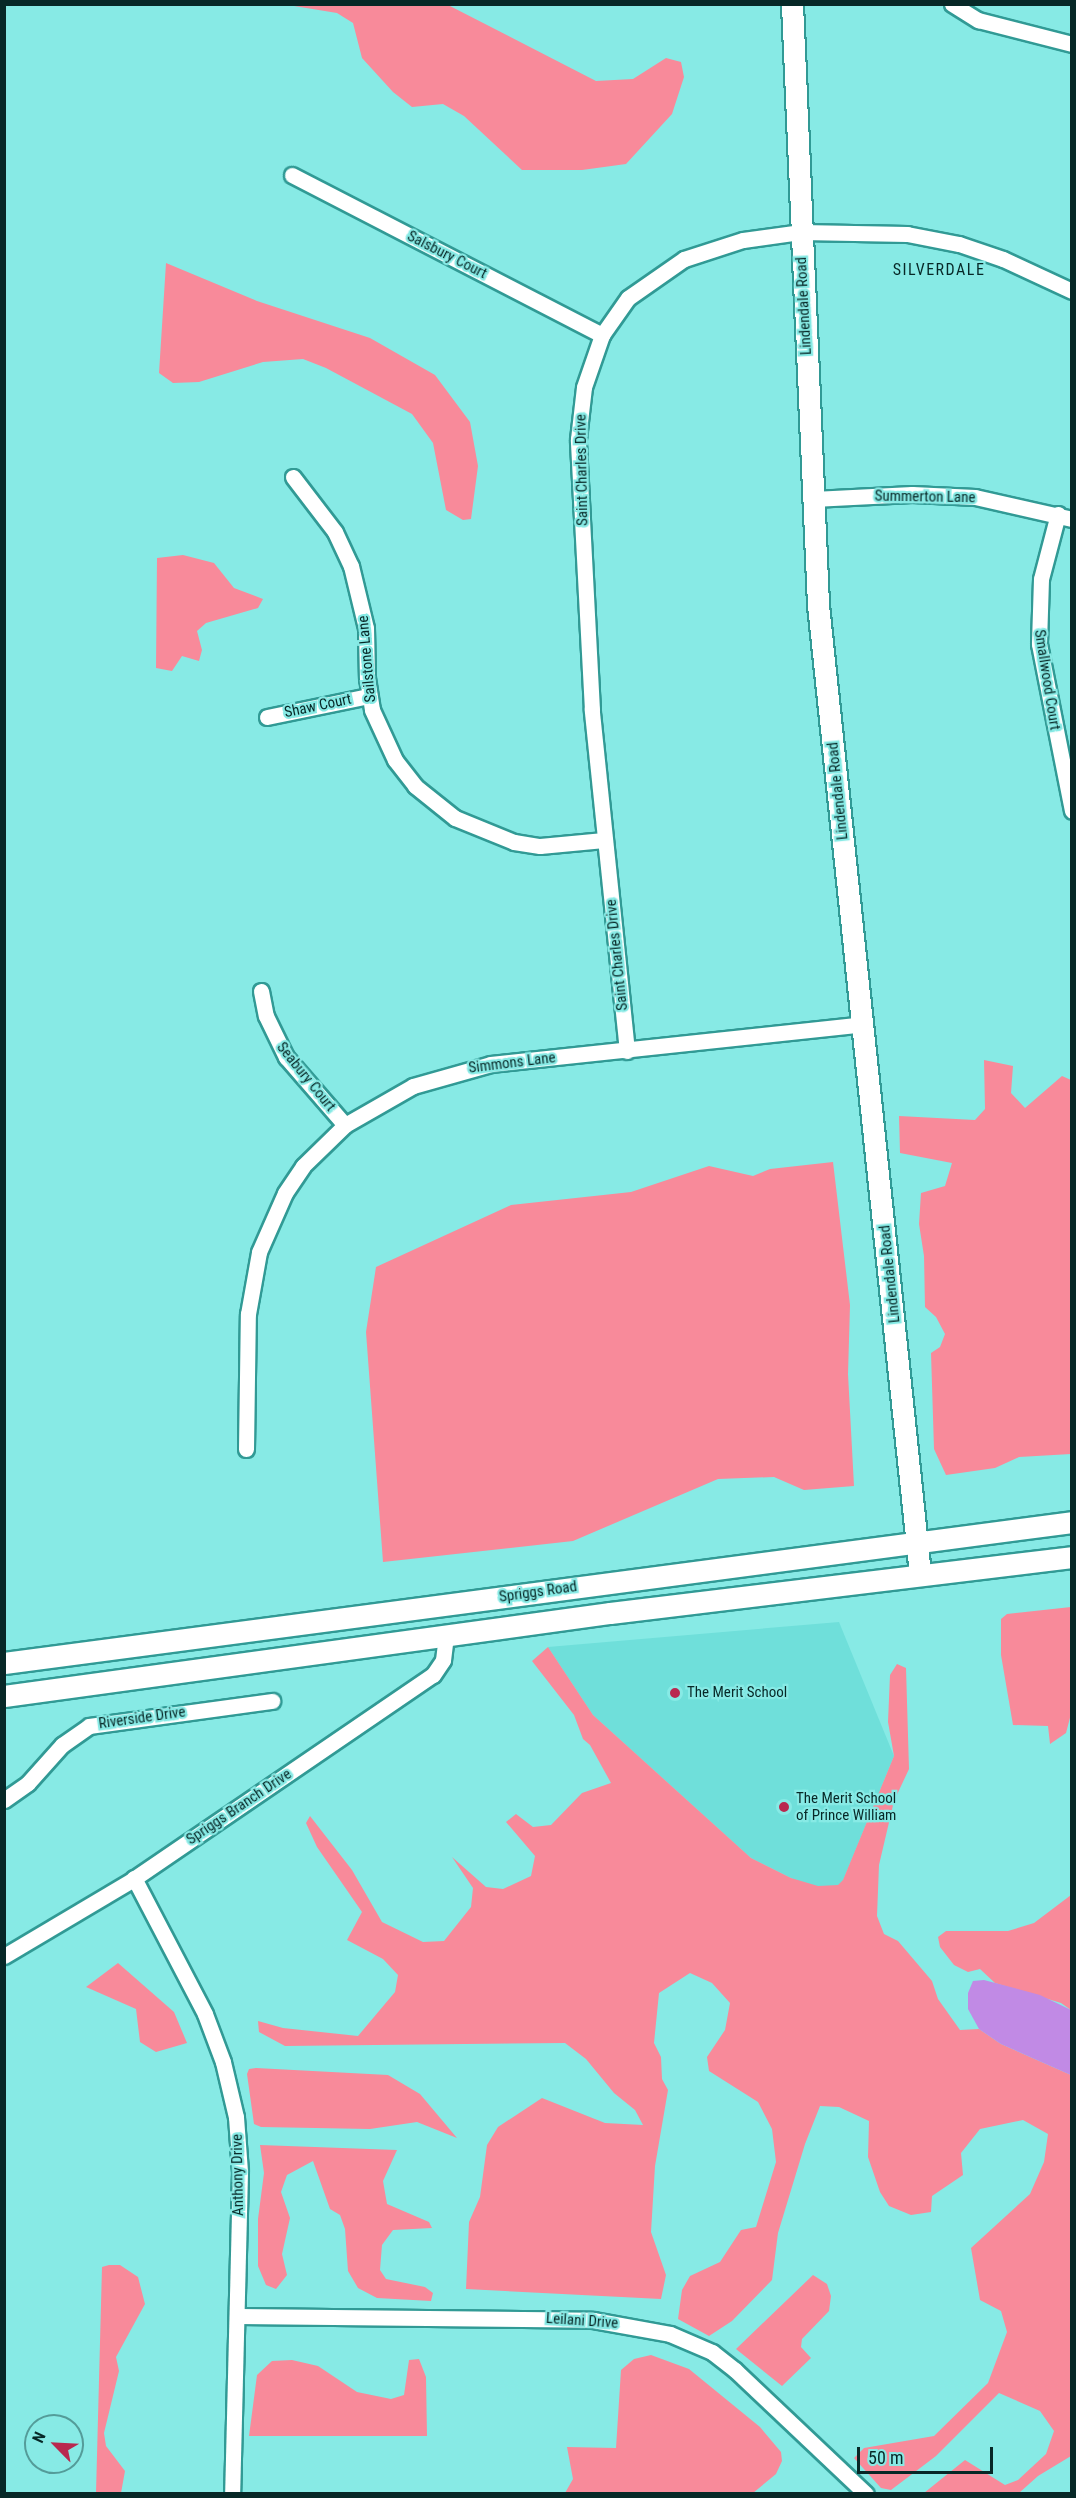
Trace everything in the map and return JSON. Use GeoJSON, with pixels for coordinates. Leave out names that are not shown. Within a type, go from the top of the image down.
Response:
{"type":"FeatureCollection","features":[{"type":"Feature","properties":{"kind":"main road","name":"Lindendale Road"},"geometry":{"type":"LineString","coordinates":[[792,4],[818,605],[865,1024],[920,1575]]}},
{"type":"Feature","properties":{"kind":"main road","name":"Spriggs Road"},"geometry":{"type":"LineString","coordinates":[[4,1663],[1071,1522]]}},
{"type":"Feature","properties":{"kind":"main road","name":"Spriggs Road"},"geometry":{"type":"LineString","coordinates":[[4,1696],[446,1635],[1071,1557]]}},
{"type":"Feature","properties":{"kind":"street"},"geometry":{"type":"LineString","coordinates":[[951,4],[978,20],[1071,44]]}},
{"type":"Feature","properties":{"kind":"street","name":"Salsbury Court"},"geometry":{"type":"LineString","coordinates":[[291,175],[602,335]]}},
{"type":"Feature","properties":{"kind":"street","name":"Saint Charles Drive"},"geometry":{"type":"LineString","coordinates":[[627,1050],[592,710],[578,439],[584,387],[602,335],[628,298],[684,259],[743,240],[801,232],[907,234],[959,244],[1003,259],[1071,291]]}},
{"type":"Feature","properties":{"kind":"street","name":"Sailstone Lane"},"geometry":{"type":"LineString","coordinates":[[293,477],[335,532],[351,566],[366,628],[369,696],[395,760],[415,786],[455,818],[483,832],[540,846],[604,840]]}},
{"type":"Feature","properties":{"kind":"street","name":"Summerton Lane"},"geometry":{"type":"LineString","coordinates":[[813,499],[941,495],[1015,504],[1064,517]]}},
{"type":"Feature","properties":{"kind":"street","name":"Smallwood Court"},"geometry":{"type":"LineString","coordinates":[[1064,517],[1041,579],[1038,634],[1071,811]]}},
{"type":"Feature","properties":{"kind":"street","name":"Shaw Court"},"geometry":{"type":"LineString","coordinates":[[267,717],[369,696]]}},
{"type":"Feature","properties":{"kind":"street","name":"Seabury Court"},"geometry":{"type":"LineString","coordinates":[[261,991],[270,1026],[286,1057],[345,1125]]}},
{"type":"Feature","properties":{"kind":"street","name":"Simmons Lane"},"geometry":{"type":"LineString","coordinates":[[246,1449],[248,1314],[260,1252],[285,1193],[303,1166],[345,1125],[413,1086],[455,1071],[491,1064],[865,1024]]}},
{"type":"Feature","properties":{"kind":"street","name":"Spriggs Branch Drive"},"geometry":{"type":"LineString","coordinates":[[4,1956],[134,1878],[433,1675],[443,1660],[446,1635]]}},
{"type":"Feature","properties":{"kind":"street","name":"Riverside Drive"},"geometry":{"type":"LineString","coordinates":[[4,1800],[28,1783],[62,1745],[88,1726],[272,1701]]}},
{"type":"Feature","properties":{"kind":"street","name":"Anthony Drive"},"geometry":{"type":"LineString","coordinates":[[134,1878],[205,2014],[232,2096],[240,2172],[232,2493]]}},
{"type":"Feature","properties":{"kind":"street","name":"Leilani Drive"},"geometry":{"type":"LineString","coordinates":[[238,2316],[593,2320],[670,2334],[712,2352],[735,2370],[866,2493]]}},
{"type":"Feature","properties":{"kind":"shaded area"},"geometry":{"type":"Polygon","coordinates":[[[288,5],[448,5],[596,81],[633,79],[666,58],[681,62],[684,77],[672,114],[626,164],[582,170],[522,170],[464,116],[443,104],[412,107],[393,92],[362,58],[353,23],[337,13],[288,5]]]}},
{"type":"Feature","properties":{"kind":"shaded area"},"geometry":{"type":"Polygon","coordinates":[[[166,263],[257,301],[370,338],[435,375],[470,422],[478,466],[471,519],[463,520],[446,510],[433,443],[412,414],[326,368],[303,359],[263,362],[199,382],[173,383],[159,373],[166,263]]]}},
{"type":"Feature","properties":{"kind":"shaded area"},"geometry":{"type":"Polygon","coordinates":[[[183,555],[214,563],[234,588],[263,599],[258,608],[206,623],[197,631],[202,650],[199,661],[182,656],[172,671],[156,668],[157,558],[183,555]]]}},
{"type":"Feature","properties":{"kind":"shaded area"},"geometry":{"type":"Polygon","coordinates":[[[984,1060],[1013,1066],[1011,1093],[1025,1108],[1062,1076],[1071,1080],[1071,1454],[1019,1457],[995,1468],[946,1475],[934,1449],[931,1353],[940,1347],[945,1334],[936,1317],[925,1307],[924,1256],[919,1224],[921,1193],[945,1186],[952,1163],[900,1153],[899,1116],[975,1120],[985,1109],[984,1060]]]}},
{"type":"Feature","properties":{"kind":"shaded area"},"geometry":{"type":"Polygon","coordinates":[[[833,1162],[850,1305],[848,1374],[854,1486],[804,1490],[774,1477],[718,1479],[573,1541],[383,1562],[366,1332],[376,1267],[511,1205],[631,1192],[709,1166],[753,1176],[770,1169],[833,1162]]]}},
{"type":"Feature","properties":{"kind":"shaded area"},"geometry":{"type":"Polygon","coordinates":[[[1071,1607],[1071,1714],[1066,1733],[1050,1744],[1048,1726],[1013,1725],[1001,1655],[1001,1619],[1007,1614],[1071,1607]]]}},
{"type":"Feature","properties":{"kind":"shaded area","name":"The Merit School of Prince William"},"geometry":{"type":"Polygon","coordinates":[[[839,1622],[894,1756],[835,1900],[751,1858],[593,1715],[548,1647],[839,1622]]]}},
{"type":"Feature","properties":{"kind":"shaded area"},"geometry":{"type":"Polygon","coordinates":[[[548,1647],[593,1715],[751,1858],[791,1878],[818,1886],[838,1885],[843,1880],[894,1756],[888,1722],[890,1675],[897,1664],[906,1668],[909,1769],[894,1801],[879,1865],[877,1916],[884,1934],[898,1941],[932,1981],[938,1999],[960,2030],[979,2029],[1001,2044],[1071,2075],[1071,2456],[1038,2476],[1019,2493],[924,2493],[965,2460],[1005,2485],[1018,2480],[1046,2454],[1054,2431],[1040,2411],[999,2393],[936,2456],[891,2490],[881,2488],[854,2458],[864,2448],[934,2436],[988,2383],[1007,2332],[1001,2311],[980,2300],[971,2248],[1030,2194],[1044,2162],[1048,2134],[1023,2120],[980,2129],[961,2153],[963,2175],[932,2196],[931,2212],[911,2215],[889,2206],[880,2192],[868,2157],[869,2121],[839,2107],[820,2106],[805,2144],[778,2233],[772,2280],[732,2321],[709,2336],[678,2319],[682,2290],[690,2276],[720,2262],[741,2230],[756,2227],[776,2162],[772,2129],[758,2102],[709,2071],[707,2057],[725,2030],[730,2003],[712,1983],[690,1973],[659,1993],[654,2043],[661,2057],[662,2079],[668,2090],[655,2166],[651,2232],[666,2275],[661,2299],[466,2289],[469,2222],[480,2197],[487,2145],[498,2127],[542,2098],[605,2123],[643,2125],[635,2110],[614,2093],[586,2059],[565,2043],[285,2046],[259,2032],[258,2021],[283,2028],[358,2036],[395,1992],[398,1975],[383,1959],[347,1940],[362,1912],[317,1847],[306,1823],[310,1816],[352,1870],[382,1922],[423,1942],[444,1941],[471,1907],[473,1888],[452,1857],[486,1887],[503,1889],[531,1876],[535,1856],[506,1822],[516,1814],[533,1827],[551,1825],[582,1793],[611,1783],[590,1745],[583,1739],[574,1715],[532,1661],[548,1647]]]}},
{"type":"Feature","properties":{"kind":"shaded area"},"geometry":{"type":"Polygon","coordinates":[[[1071,1895],[1071,2010],[1061,2003],[995,1983],[980,1969],[968,1972],[954,1965],[940,1947],[938,1937],[946,1931],[1008,1931],[1034,1923],[1071,1895]]]}},
{"type":"Feature","properties":{"kind":"shaded area"},"geometry":{"type":"Polygon","coordinates":[[[118,1963],[174,2012],[187,2043],[156,2052],[140,2042],[136,2009],[86,1987],[118,1963]]]}},
{"type":"Feature","properties":{"kind":"shaded area"},"geometry":{"type":"Polygon","coordinates":[[[984,1980],[1040,1995],[1071,2010],[1071,2075],[1001,2044],[979,2029],[968,2009],[968,1993],[973,1981],[984,1980]]]}},
{"type":"Feature","properties":{"kind":"shaded area"},"geometry":{"type":"Polygon","coordinates":[[[249,2069],[388,2075],[420,2094],[457,2138],[417,2122],[370,2129],[261,2127],[254,2124],[247,2074],[249,2069]]]}},
{"type":"Feature","properties":{"kind":"shaded area"},"geometry":{"type":"Polygon","coordinates":[[[260,2145],[397,2150],[383,2181],[387,2204],[429,2222],[432,2228],[393,2230],[382,2245],[380,2270],[386,2279],[425,2287],[433,2293],[431,2301],[377,2298],[358,2288],[348,2271],[345,2229],[340,2215],[330,2209],[313,2161],[287,2175],[281,2192],[290,2218],[282,2254],[287,2275],[276,2289],[266,2285],[258,2266],[258,2219],[264,2173],[260,2145]]]}},
{"type":"Feature","properties":{"kind":"shaded area"},"geometry":{"type":"Polygon","coordinates":[[[120,2265],[138,2277],[145,2304],[116,2357],[119,2371],[104,2433],[106,2446],[125,2471],[121,2493],[96,2493],[102,2267],[120,2265]]]}},
{"type":"Feature","properties":{"kind":"shaded area"},"geometry":{"type":"Polygon","coordinates":[[[813,2275],[827,2284],[831,2296],[829,2311],[802,2339],[801,2347],[811,2358],[782,2386],[736,2349],[813,2275]]]}},
{"type":"Feature","properties":{"kind":"shaded area"},"geometry":{"type":"Polygon","coordinates":[[[651,2355],[689,2369],[760,2427],[781,2452],[782,2461],[776,2474],[753,2493],[565,2493],[573,2479],[567,2447],[616,2448],[621,2370],[634,2359],[651,2355]]]}},
{"type":"Feature","properties":{"kind":"shaded area"},"geometry":{"type":"Polygon","coordinates":[[[419,2359],[426,2377],[427,2436],[249,2436],[257,2375],[272,2361],[292,2360],[318,2366],[357,2392],[391,2399],[404,2395],[409,2360],[419,2359]]]}},
{"type":"Feature","properties":{"kind":"place","name":"The Merit School"},"geometry":{"type":"Point","coordinates":[675,1693]}},
{"type":"Feature","properties":{"kind":"place","name":"The Merit School of Prince William"},"geometry":{"type":"Point","coordinates":[784,1807]}},
{"type":"Feature","properties":{"kind":"district","name":"SILVERDALE"},"geometry":{"type":"Point","coordinates":[939,270]}}]}
